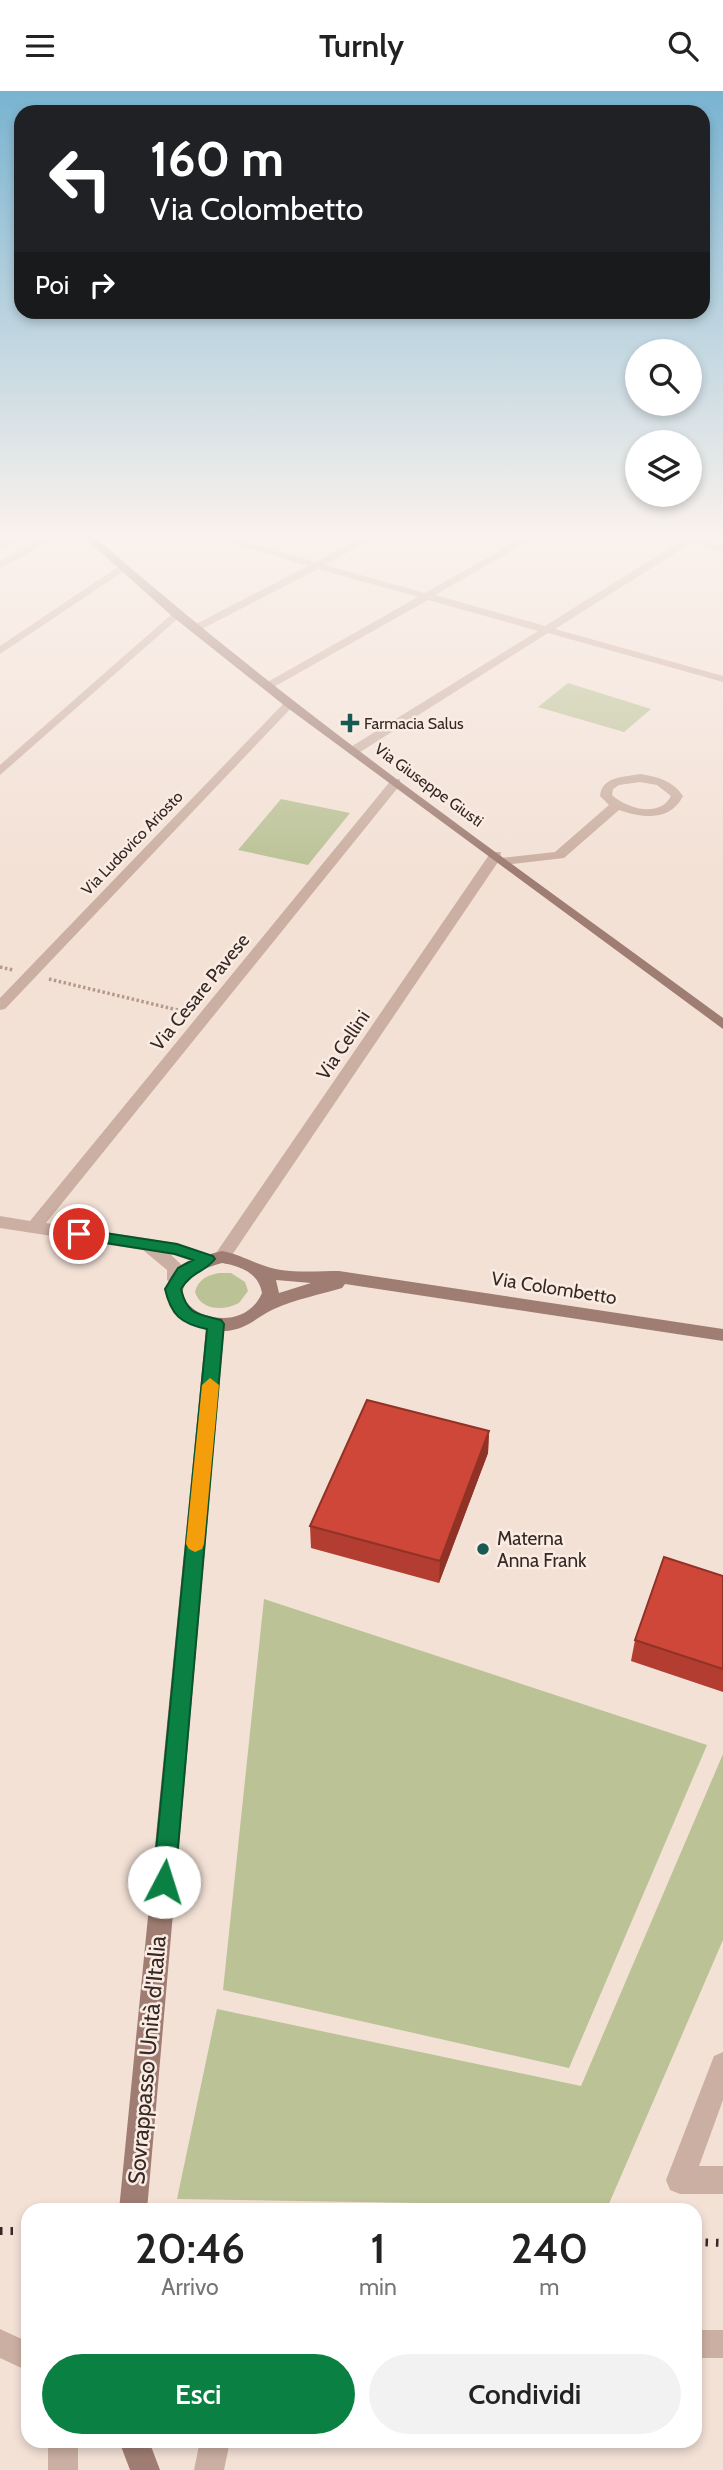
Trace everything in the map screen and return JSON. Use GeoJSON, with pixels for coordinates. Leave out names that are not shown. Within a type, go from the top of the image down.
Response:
{"type":"FeatureCollection","features":[{"type":"Feature","properties":{"kind":"street"},"geometry":{"type":"LineString","coordinates":[[0,771],[138,649]]}},
{"type":"Feature","properties":{"kind":"street","name":"Via Giuseppe Giusti"},"geometry":{"type":"LineString","coordinates":[[220,649],[289,704],[723,1025]]}},
{"type":"Feature","properties":{"kind":"street"},"geometry":{"type":"LineString","coordinates":[[268,686],[334,649]]}},
{"type":"Feature","properties":{"kind":"street"},"geometry":{"type":"LineString","coordinates":[[354,751],[516,649]]}},
{"type":"Feature","properties":{"kind":"street"},"geometry":{"type":"LineString","coordinates":[[612,649],[723,679]]}},
{"type":"Feature","properties":{"kind":"street","name":"Via Ludovico Ariosto"},"geometry":{"type":"LineString","coordinates":[[0,1006],[289,704]]}},
{"type":"Feature","properties":{"kind":"street"},"geometry":{"type":"LineString","coordinates":[[640,778],[663,782],[673,789],[677,796],[676,802],[658,811],[635,811],[616,806],[606,796],[607,788],[625,779],[640,778]]}},
{"type":"Feature","properties":{"kind":"street","name":"Via Cesare Pavese"},"geometry":{"type":"LineString","coordinates":[[34,1227],[396,782]]}},
{"type":"Feature","properties":{"kind":"street"},"geometry":{"type":"LineString","coordinates":[[500,858],[559,855],[616,806]]}},
{"type":"Feature","properties":{"kind":"street","name":"Via Cellini"},"geometry":{"type":"LineString","coordinates":[[215,1258],[500,858]]}},
{"type":"Feature","properties":{"kind":"street","name":"Via Colombetto"},"geometry":{"type":"LineString","coordinates":[[0,1222],[246,1261],[263,1272],[300,1277],[339,1277],[723,1335]]}},
{"type":"Feature","properties":{"kind":"street","name":"Via Colombetto"},"geometry":{"type":"LineString","coordinates":[[147,1245],[176,1268],[174,1297],[183,1313],[203,1323],[216,1324],[248,1318],[263,1306],[298,1292],[320,1287],[378,1283]]}},
{"type":"Feature","properties":{"kind":"street"},"geometry":{"type":"LineString","coordinates":[[176,1280],[184,1271],[215,1258]]}},
{"type":"Feature","properties":{"kind":"street"},"geometry":{"type":"LineString","coordinates":[[263,1272],[270,1292],[263,1306]]}},
{"type":"Feature","properties":{"kind":"street","name":"Sovrappasso Unità d'Italia"},"geometry":{"type":"LineString","coordinates":[[134,2203],[216,1324]]}},
{"type":"Feature","properties":{"kind":"street"},"geometry":{"type":"LineString","coordinates":[[723,2065],[680,2179],[723,2180]]}},
{"type":"Feature","properties":{"kind":"street"},"geometry":{"type":"LineString","coordinates":[[0,2343],[21,2354]]}},
{"type":"Feature","properties":{"kind":"street"},"geometry":{"type":"LineString","coordinates":[[702,2344],[723,2344]]}},
{"type":"Feature","properties":{"kind":"street"},"geometry":{"type":"LineString","coordinates":[[63,2448],[63,2470]]}},
{"type":"Feature","properties":{"kind":"street"},"geometry":{"type":"LineString","coordinates":[[137,2448],[145,2470]]}},
{"type":"Feature","properties":{"kind":"street"},"geometry":{"type":"LineString","coordinates":[[209,2470],[214,2448]]}},
{"type":"Feature","properties":{"kind":"path"},"geometry":{"type":"LineString","coordinates":[[0,967],[205,1017]]}},
{"type":"Feature","properties":{"kind":"green space"},"geometry":{"type":"Polygon","coordinates":[[[568,683],[651,709],[624,732],[538,707],[568,683]]]}},
{"type":"Feature","properties":{"kind":"green space"},"geometry":{"type":"Polygon","coordinates":[[[281,799],[350,813],[308,865],[238,850],[281,799]]]}},
{"type":"Feature","properties":{"kind":"green space"},"geometry":{"type":"Polygon","coordinates":[[[219,1273],[231,1273],[245,1282],[248,1291],[239,1303],[214,1308],[202,1303],[198,1298],[195,1292],[201,1281],[219,1273]]]}},
{"type":"Feature","properties":{"kind":"green space"},"geometry":{"type":"Polygon","coordinates":[[[264,1599],[707,1745],[569,2068],[223,1990],[264,1599]]]}},
{"type":"Feature","properties":{"kind":"green space"},"geometry":{"type":"Polygon","coordinates":[[[723,1754],[723,1940],[609,2203],[177,2199],[217,2009],[581,2086],[723,1754]]]}},
{"type":"Feature","properties":{"kind":"building"},"geometry":{"type":"Polygon","coordinates":[[[367,1400],[489,1431],[440,1561],[310,1526],[367,1400]]]}},
{"type":"Feature","properties":{"kind":"building"},"geometry":{"type":"Polygon","coordinates":[[[664,1557],[723,1576],[723,1669],[635,1640],[664,1557]]]}},
{"type":"Feature","properties":{"kind":"railway"},"geometry":{"type":"LineString","coordinates":[[0,2231],[21,2231]]}},
{"type":"Feature","properties":{"kind":"railway"},"geometry":{"type":"LineString","coordinates":[[702,2242],[723,2243]]}},
{"type":"Feature","properties":{"kind":"slow traffic"},"geometry":{"type":"LineString","coordinates":[[195,1544],[210,1385]]}},
{"type":"Feature","properties":{"kind":"place","name":"Farmacia Salus"},"geometry":{"type":"Point","coordinates":[350,723]}},
{"type":"Feature","properties":{"kind":"place","name":"Materna Anna Frank"},"geometry":{"type":"Point","coordinates":[483,1549]}},
{"type":"Feature","properties":{"kind":"route"},"geometry":{"type":"LineString","coordinates":[[79,1234],[177,1249],[208,1259],[184,1271],[176,1280],[173,1289],[177,1306],[183,1313],[203,1323],[216,1324],[164,1882]]}}]}
